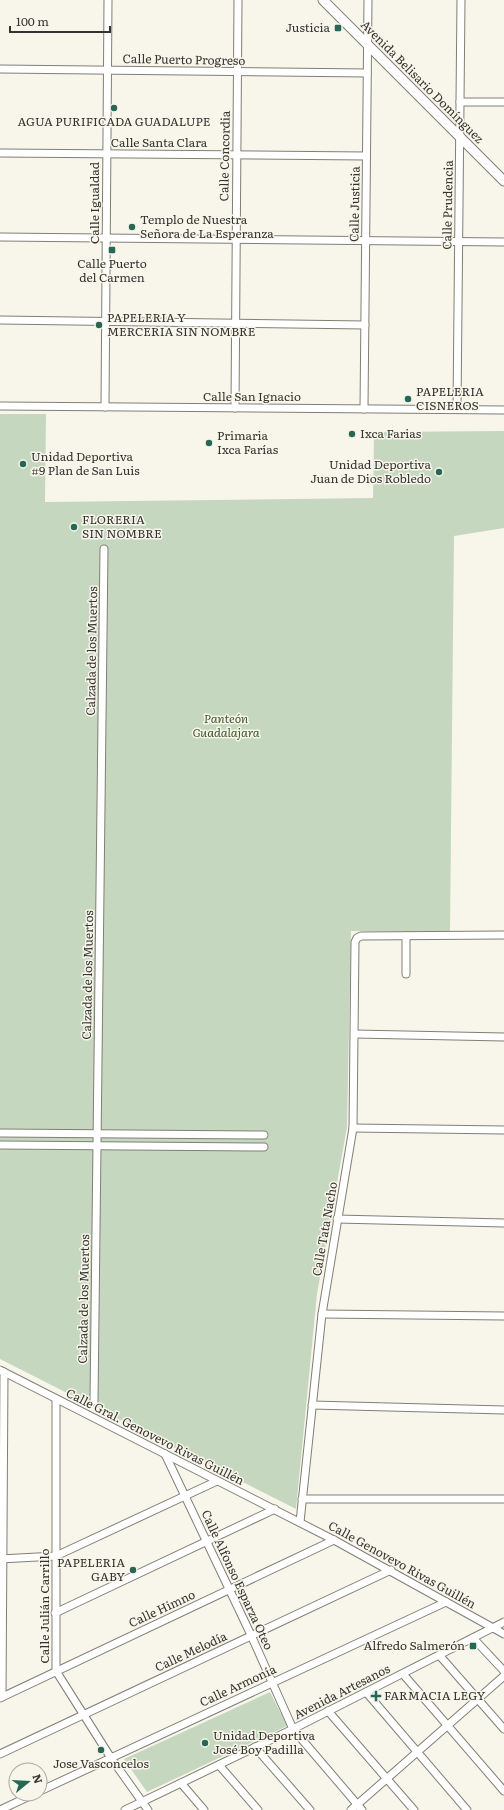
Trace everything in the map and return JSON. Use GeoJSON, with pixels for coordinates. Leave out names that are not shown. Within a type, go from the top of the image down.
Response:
{"type":"FeatureCollection","features":[{"type":"Feature","properties":{"kind":"main road","name":"Avenida Belisario Domínguez"},"geometry":{"type":"LineString","coordinates":[[323,0],[504,181]]}},
{"type":"Feature","properties":{"kind":"street","name":"Calle Igualdad"},"geometry":{"type":"LineString","coordinates":[[105,407],[108,0]]}},
{"type":"Feature","properties":{"kind":"street","name":"Calle Concordia"},"geometry":{"type":"LineString","coordinates":[[235,408],[235,238],[238,0]]}},
{"type":"Feature","properties":{"kind":"street","name":"Calle Justicia"},"geometry":{"type":"LineString","coordinates":[[364,409],[368,0]]}},
{"type":"Feature","properties":{"kind":"street","name":"Calle Prudencia"},"geometry":{"type":"LineString","coordinates":[[457,409],[461,0]]}},
{"type":"Feature","properties":{"kind":"street","name":"Calle Puerto Progreso"},"geometry":{"type":"LineString","coordinates":[[0,69],[367,73]]}},
{"type":"Feature","properties":{"kind":"street"},"geometry":{"type":"LineString","coordinates":[[460,102],[504,102]]}},
{"type":"Feature","properties":{"kind":"street","name":"Calle Santa Clara"},"geometry":{"type":"LineString","coordinates":[[0,153],[366,156]]}},
{"type":"Feature","properties":{"kind":"street"},"geometry":{"type":"LineString","coordinates":[[0,237],[235,238],[504,242]]}},
{"type":"Feature","properties":{"kind":"street"},"geometry":{"type":"LineString","coordinates":[[0,320],[235,322],[365,325]]}},
{"type":"Feature","properties":{"kind":"street","name":"Calle San Ignacio"},"geometry":{"type":"LineString","coordinates":[[0,406],[504,410]]}},
{"type":"Feature","properties":{"kind":"street","name":"Calzada de los Muertos"},"geometry":{"type":"LineString","coordinates":[[94,1401],[104,549]]}},
{"type":"Feature","properties":{"kind":"street"},"geometry":{"type":"LineString","coordinates":[[406,974],[406,936],[504,935]]}},
{"type":"Feature","properties":{"kind":"street","name":"Calle Tata Nacho"},"geometry":{"type":"LineString","coordinates":[[300,1522],[322,1314],[353,1128],[355,942],[357,938],[361,936],[406,936]]}},
{"type":"Feature","properties":{"kind":"street"},"geometry":{"type":"LineString","coordinates":[[355,1034],[504,1037]]}},
{"type":"Feature","properties":{"kind":"street"},"geometry":{"type":"LineString","coordinates":[[353,1128],[504,1130]]}},
{"type":"Feature","properties":{"kind":"street"},"geometry":{"type":"LineString","coordinates":[[0,1133],[264,1135]]}},
{"type":"Feature","properties":{"kind":"street"},"geometry":{"type":"LineString","coordinates":[[0,1145],[264,1147]]}},
{"type":"Feature","properties":{"kind":"street"},"geometry":{"type":"LineString","coordinates":[[337,1219],[504,1223]]}},
{"type":"Feature","properties":{"kind":"street"},"geometry":{"type":"LineString","coordinates":[[322,1314],[504,1316]]}},
{"type":"Feature","properties":{"kind":"street"},"geometry":{"type":"LineString","coordinates":[[1,1698],[2,1371]]}},
{"type":"Feature","properties":{"kind":"street","name":"Calle Gral. Genovevo Rivas Guillén"},"geometry":{"type":"LineString","coordinates":[[2,1371],[300,1522]]}},
{"type":"Feature","properties":{"kind":"street","name":"Calle Julián Carrillo"},"geometry":{"type":"LineString","coordinates":[[56,1399],[56,1671],[110,1758],[148,1810]]}},
{"type":"Feature","properties":{"kind":"street"},"geometry":{"type":"LineString","coordinates":[[312,1405],[504,1410]]}},
{"type":"Feature","properties":{"kind":"street","name":"Calle Alfonso Esparza Oteo"},"geometry":{"type":"LineString","coordinates":[[165,1454],[252,1635],[271,1682],[293,1729],[359,1807]]}},
{"type":"Feature","properties":{"kind":"street"},"geometry":{"type":"LineString","coordinates":[[1,1559],[56,1556],[217,1481]]}},
{"type":"Feature","properties":{"kind":"street"},"geometry":{"type":"LineString","coordinates":[[302,1499],[504,1499]]}},
{"type":"Feature","properties":{"kind":"street"},"geometry":{"type":"LineString","coordinates":[[56,1613],[275,1510]]}},
{"type":"Feature","properties":{"kind":"street","name":"Calle Genovevo Rivas Guillén"},"geometry":{"type":"LineString","coordinates":[[300,1522],[391,1570],[504,1634]]}},
{"type":"Feature","properties":{"kind":"street","name":"Calle Himno"},"geometry":{"type":"LineString","coordinates":[[1,1698],[334,1540]]}},
{"type":"Feature","properties":{"kind":"street","name":"Calle Melodía"},"geometry":{"type":"LineString","coordinates":[[0,1754],[391,1570]]}},
{"type":"Feature","properties":{"kind":"street","name":"Calle Armonía"},"geometry":{"type":"LineString","coordinates":[[48,1787],[271,1682],[446,1602]]}},
{"type":"Feature","properties":{"kind":"street","name":"Avenida Artesanos"},"geometry":{"type":"LineString","coordinates":[[124,1810],[293,1729],[440,1656],[504,1622]]}},
{"type":"Feature","properties":{"kind":"street"},"geometry":{"type":"LineString","coordinates":[[474,1638],[504,1671]]}},
{"type":"Feature","properties":{"kind":"street"},"geometry":{"type":"LineString","coordinates":[[440,1656],[504,1729]]}},
{"type":"Feature","properties":{"kind":"street"},"geometry":{"type":"LineString","coordinates":[[402,1674],[504,1791]]}},
{"type":"Feature","properties":{"kind":"street"},"geometry":{"type":"LineString","coordinates":[[351,1810],[359,1807],[387,1779],[504,1676]]}},
{"type":"Feature","properties":{"kind":"street"},"geometry":{"type":"LineString","coordinates":[[366,1692],[466,1810]]}},
{"type":"Feature","properties":{"kind":"street"},"geometry":{"type":"LineString","coordinates":[[328,1711],[414,1810]]}},
{"type":"Feature","properties":{"kind":"street"},"geometry":{"type":"LineString","coordinates":[[255,1747],[310,1810]]}},
{"type":"Feature","properties":{"kind":"street"},"geometry":{"type":"LineString","coordinates":[[219,1765],[258,1810]]}},
{"type":"Feature","properties":{"kind":"street"},"geometry":{"type":"LineString","coordinates":[[181,1783],[204,1810]]}},
{"type":"Feature","properties":{"kind":"street"},"geometry":{"type":"LineString","coordinates":[[0,1810],[17,1802]]}},
{"type":"Feature","properties":{"kind":"green space","name":"Panteón Guadalajara"},"geometry":{"type":"Polygon","coordinates":[[[0,414],[46,414],[45,502],[373,498],[374,432],[504,431],[504,528],[454,536],[450,932],[351,931],[347,1127],[317,1294],[296,1509],[0,1359],[0,414]]]}},
{"type":"Feature","properties":{"kind":"green space","name":"Unidad Deportiva José Boy Padilla"},"geometry":{"type":"Polygon","coordinates":[[[270,1692],[287,1726],[147,1792],[124,1759],[270,1692]]]}},
{"type":"Feature","properties":{"kind":"place","name":"Justicia"},"geometry":{"type":"Point","coordinates":[338,28]}},
{"type":"Feature","properties":{"kind":"place","name":"AGUA PURIFICADA GUADALUPE"},"geometry":{"type":"Point","coordinates":[114,108]}},
{"type":"Feature","properties":{"kind":"place","name":"Templo de Nuestra Señora de La Esperanza"},"geometry":{"type":"Point","coordinates":[132,227]}},
{"type":"Feature","properties":{"kind":"place","name":"Calle Puerto del Carmen"},"geometry":{"type":"Point","coordinates":[112,250]}},
{"type":"Feature","properties":{"kind":"place","name":"PAPELERIA Y MERCERIA SIN NOMBRE"},"geometry":{"type":"Point","coordinates":[99,325]}},
{"type":"Feature","properties":{"kind":"place","name":"PAPELERIA CISNEROS"},"geometry":{"type":"Point","coordinates":[408,399]}},
{"type":"Feature","properties":{"kind":"place","name":"Ixca Farias"},"geometry":{"type":"Point","coordinates":[352,434]}},
{"type":"Feature","properties":{"kind":"place","name":"Primaria Ixca Farías"},"geometry":{"type":"Point","coordinates":[209,443]}},
{"type":"Feature","properties":{"kind":"place","name":"Unidad Deportiva #9 Plan de San Luis"},"geometry":{"type":"Point","coordinates":[23,464]}},
{"type":"Feature","properties":{"kind":"place","name":"Unidad Deportiva Juan de Dios Robledo"},"geometry":{"type":"Point","coordinates":[439,472]}},
{"type":"Feature","properties":{"kind":"place","name":"FLORERIA SIN NOMBRE"},"geometry":{"type":"Point","coordinates":[74,527]}},
{"type":"Feature","properties":{"kind":"place","name":"PAPELERIA GABY"},"geometry":{"type":"Point","coordinates":[133,1570]}},
{"type":"Feature","properties":{"kind":"place","name":"Alfredo Salmerón"},"geometry":{"type":"Point","coordinates":[473,1646]}},
{"type":"Feature","properties":{"kind":"place","name":"FARMACIA LEGY"},"geometry":{"type":"Point","coordinates":[376,1696]}},
{"type":"Feature","properties":{"kind":"place","name":"Unidad Deportiva José Boy Padilla"},"geometry":{"type":"Point","coordinates":[205,1743]}},
{"type":"Feature","properties":{"kind":"place","name":"Jose Vasconcelos"},"geometry":{"type":"Point","coordinates":[101,1750]}}]}
